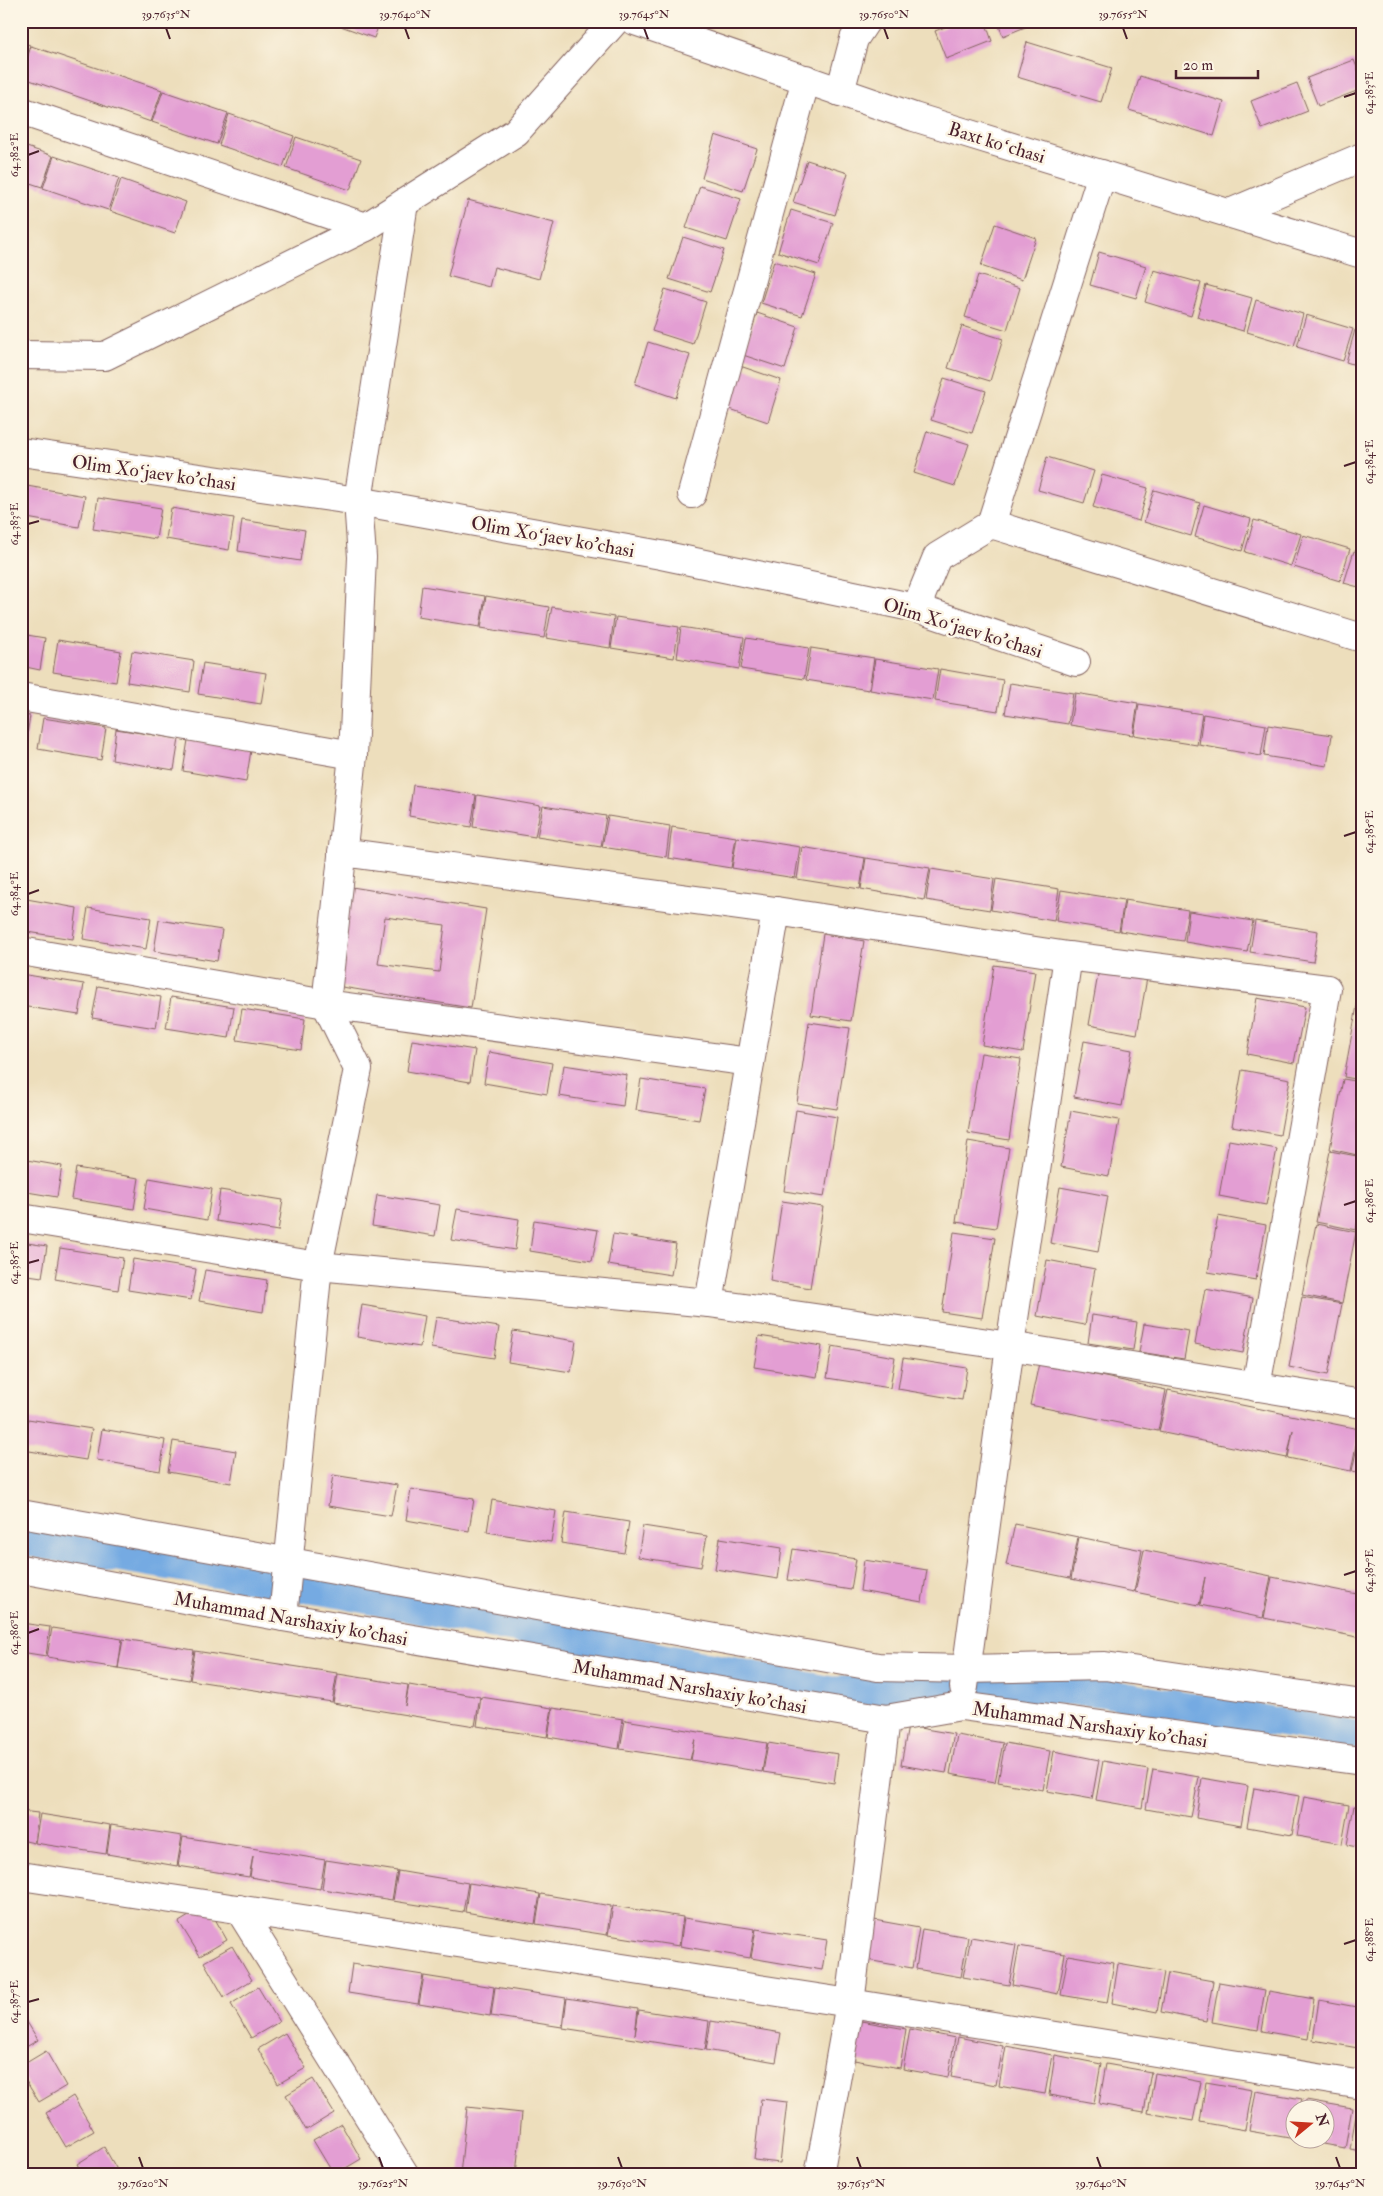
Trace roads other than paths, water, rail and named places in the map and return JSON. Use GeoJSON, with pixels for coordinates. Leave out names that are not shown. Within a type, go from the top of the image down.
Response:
{"type":"FeatureCollection","features":[{"type":"Feature","properties":{"kind":"street"},"geometry":{"type":"LineString","coordinates":[[21,355],[105,356],[366,227],[516,132],[615,21]]}},
{"type":"Feature","properties":{"kind":"street","name":"Baxt koʻchasi"},"geometry":{"type":"LineString","coordinates":[[636,21],[840,92],[1362,254]]}},
{"type":"Feature","properties":{"kind":"street"},"geometry":{"type":"LineString","coordinates":[[840,92],[854,39],[866,21]]}},
{"type":"Feature","properties":{"kind":"street"},"geometry":{"type":"LineString","coordinates":[[692,494],[806,79]]}},
{"type":"Feature","properties":{"kind":"street"},"geometry":{"type":"LineString","coordinates":[[21,111],[366,227]]}},
{"type":"Feature","properties":{"kind":"street"},"geometry":{"type":"LineString","coordinates":[[1230,213],[1362,157]]}},
{"type":"Feature","properties":{"kind":"street"},"geometry":{"type":"LineString","coordinates":[[916,608],[937,557],[991,524],[1102,174]]}},
{"type":"Feature","properties":{"kind":"street"},"geometry":{"type":"LineString","coordinates":[[282,1617],[318,1266],[358,1069],[326,1004],[353,755],[362,557],[358,501],[404,203]]}},
{"type":"Feature","properties":{"kind":"street","name":"Olim Xoʻjaev ko'chasi"},"geometry":{"type":"LineString","coordinates":[[21,452],[358,501],[661,555],[916,608],[1076,662]]}},
{"type":"Feature","properties":{"kind":"street"},"geometry":{"type":"LineString","coordinates":[[991,524],[1362,638]]}},
{"type":"Feature","properties":{"kind":"street"},"geometry":{"type":"LineString","coordinates":[[21,697],[353,755]]}},
{"type":"Feature","properties":{"kind":"street"},"geometry":{"type":"LineString","coordinates":[[342,852],[776,911],[1068,956],[1327,990],[1256,1387]]}},
{"type":"Feature","properties":{"kind":"street"},"geometry":{"type":"LineString","coordinates":[[709,1303],[776,911]]}},
{"type":"Feature","properties":{"kind":"street"},"geometry":{"type":"LineString","coordinates":[[21,951],[326,1004],[750,1062]]}},
{"type":"Feature","properties":{"kind":"street"},"geometry":{"type":"LineString","coordinates":[[962,1706],[1010,1346],[1068,956]]}},
{"type":"Feature","properties":{"kind":"street"},"geometry":{"type":"LineString","coordinates":[[21,1218],[318,1266],[709,1303],[1010,1346],[1362,1404]]}},
{"type":"Feature","properties":{"kind":"street"},"geometry":{"type":"LineString","coordinates":[[21,1514],[878,1667],[966,1669],[1105,1666],[1362,1704]]}},
{"type":"Feature","properties":{"kind":"street","name":"Muhammad Narshaxiy ko'chasi"},"geometry":{"type":"LineString","coordinates":[[21,1569],[282,1617],[886,1719],[962,1706],[1362,1761]]}},
{"type":"Feature","properties":{"kind":"street"},"geometry":{"type":"LineString","coordinates":[[819,2175],[850,2003],[886,1719]]}},
{"type":"Feature","properties":{"kind":"street"},"geometry":{"type":"LineString","coordinates":[[21,1876],[850,2003],[1362,2085]]}},
{"type":"Feature","properties":{"kind":"street"},"geometry":{"type":"LineString","coordinates":[[239,1909],[405,2175]]}},
{"type":"Feature","properties":{"kind":"waterway"},"geometry":{"type":"LineString","coordinates":[[21,1541],[341,1594],[831,1691],[1036,1689],[1099,1692],[1362,1736]]}}]}
